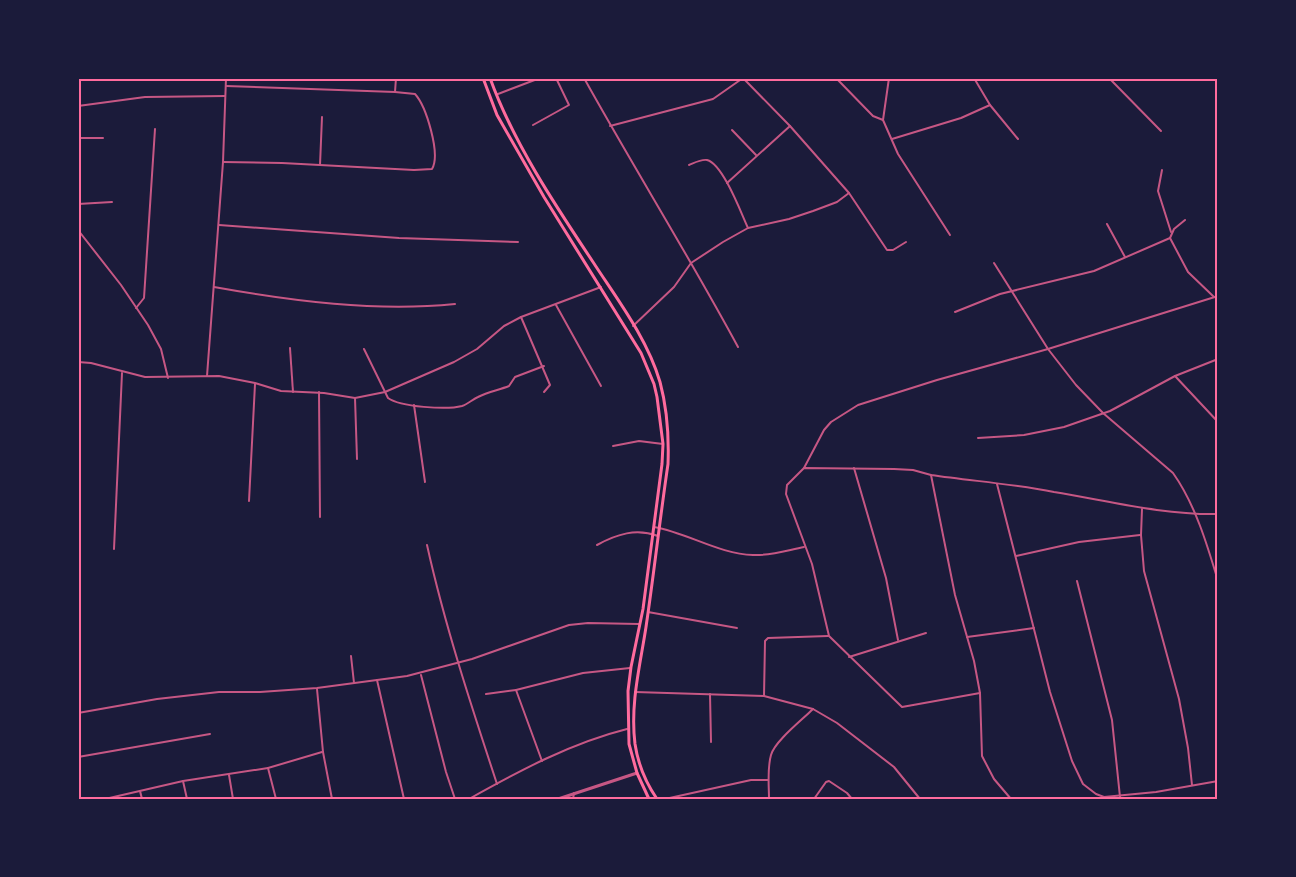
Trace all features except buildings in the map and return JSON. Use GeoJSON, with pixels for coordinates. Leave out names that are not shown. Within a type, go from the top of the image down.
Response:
{"type":"FeatureCollection","features":[{"type":"Feature","properties":{"kind":"main road"},"geometry":{"type":"LineString","coordinates":[[483,78],[497,115],[544,197],[641,353],[654,384],[663,453],[643,609],[631,668],[627,729],[628,744],[636,773],[649,799]]}},
{"type":"Feature","properties":{"kind":"main road"},"geometry":{"type":"LineString","coordinates":[[490,78],[496,95],[526,154],[633,326],[659,381],[663,396],[669,446],[668,464],[635,692],[635,744],[643,773],[657,799]]}},
{"type":"Feature","properties":{"kind":"main road"},"geometry":{"type":"LineString","coordinates":[[607,296],[612,292]]}},
{"type":"Feature","properties":{"kind":"street"},"geometry":{"type":"LineString","coordinates":[[207,376],[219,225],[226,78]]}},
{"type":"Feature","properties":{"kind":"street"},"geometry":{"type":"LineString","coordinates":[[395,92],[396,78]]}},
{"type":"Feature","properties":{"kind":"street"},"geometry":{"type":"LineString","coordinates":[[496,95],[540,78]]}},
{"type":"Feature","properties":{"kind":"street"},"geometry":{"type":"LineString","coordinates":[[533,125],[569,105],[556,78]]}},
{"type":"Feature","properties":{"kind":"street"},"geometry":{"type":"LineString","coordinates":[[584,78],[609,126],[738,347]]}},
{"type":"Feature","properties":{"kind":"street"},"geometry":{"type":"LineString","coordinates":[[609,126],[713,99],[743,78],[790,126],[849,193],[887,250],[893,250],[906,242]]}},
{"type":"Feature","properties":{"kind":"street"},"geometry":{"type":"LineString","coordinates":[[836,78],[873,116],[882,120]]}},
{"type":"Feature","properties":{"kind":"street"},"geometry":{"type":"LineString","coordinates":[[889,78],[882,120],[898,154],[950,235]]}},
{"type":"Feature","properties":{"kind":"street"},"geometry":{"type":"LineString","coordinates":[[974,78],[990,105],[1018,139]]}},
{"type":"Feature","properties":{"kind":"street"},"geometry":{"type":"LineString","coordinates":[[1109,78],[1161,131]]}},
{"type":"Feature","properties":{"kind":"street"},"geometry":{"type":"LineString","coordinates":[[223,162],[414,170],[432,169],[435,163],[432,137],[424,108],[415,94],[226,86]]}},
{"type":"Feature","properties":{"kind":"street"},"geometry":{"type":"LineString","coordinates":[[78,106],[152,96],[225,96]]}},
{"type":"Feature","properties":{"kind":"street"},"geometry":{"type":"LineString","coordinates":[[892,140],[961,118],[990,105]]}},
{"type":"Feature","properties":{"kind":"street"},"geometry":{"type":"LineString","coordinates":[[320,165],[322,117]]}},
{"type":"Feature","properties":{"kind":"street"},"geometry":{"type":"LineString","coordinates":[[727,183],[790,126]]}},
{"type":"Feature","properties":{"kind":"street"},"geometry":{"type":"LineString","coordinates":[[136,308],[144,298],[156,129]]}},
{"type":"Feature","properties":{"kind":"street"},"geometry":{"type":"LineString","coordinates":[[732,130],[756,155]]}},
{"type":"Feature","properties":{"kind":"street"},"geometry":{"type":"LineString","coordinates":[[78,138],[103,138]]}},
{"type":"Feature","properties":{"kind":"street"},"geometry":{"type":"LineString","coordinates":[[689,165],[707,160],[713,163],[727,183],[748,228]]}},
{"type":"Feature","properties":{"kind":"street"},"geometry":{"type":"LineString","coordinates":[[1162,170],[1158,191],[1171,232],[1170,238],[1188,272],[1214,297]]}},
{"type":"Feature","properties":{"kind":"street"},"geometry":{"type":"LineString","coordinates":[[633,326],[674,287],[691,263],[748,228],[813,211],[837,202],[849,193]]}},
{"type":"Feature","properties":{"kind":"street"},"geometry":{"type":"LineString","coordinates":[[78,204],[112,202]]}},
{"type":"Feature","properties":{"kind":"street"},"geometry":{"type":"LineString","coordinates":[[1171,232],[1185,220]]}},
{"type":"Feature","properties":{"kind":"street"},"geometry":{"type":"LineString","coordinates":[[219,225],[399,238],[518,242]]}},
{"type":"Feature","properties":{"kind":"street"},"geometry":{"type":"LineString","coordinates":[[1107,225],[1125,257]]}},
{"type":"Feature","properties":{"kind":"street"},"geometry":{"type":"LineString","coordinates":[[78,230],[121,285],[148,325],[161,349],[168,378]]}},
{"type":"Feature","properties":{"kind":"street"},"geometry":{"type":"LineString","coordinates":[[955,312],[1000,294],[1094,271],[1170,238]]}},
{"type":"Feature","properties":{"kind":"street"},"geometry":{"type":"LineString","coordinates":[[994,262],[1048,349],[1076,385],[1103,413],[1173,473],[1195,514],[1218,581]]}},
{"type":"Feature","properties":{"kind":"street"},"geometry":{"type":"LineString","coordinates":[[214,287],[274,298],[343,303],[410,307],[455,304]]}},
{"type":"Feature","properties":{"kind":"street"},"geometry":{"type":"LineString","coordinates":[[78,362],[91,363],[122,373],[146,377],[232,377],[275,390],[319,392],[355,398],[385,392],[454,362],[477,349],[504,326],[521,316],[601,287]]}},
{"type":"Feature","properties":{"kind":"street"},"geometry":{"type":"LineString","coordinates":[[980,693],[902,707],[829,636],[812,564],[804,547],[786,490],[787,485],[804,468],[824,430],[831,422],[849,410],[937,380],[1048,349],[1218,296]]}},
{"type":"Feature","properties":{"kind":"street"},"geometry":{"type":"LineString","coordinates":[[556,304],[601,386]]}},
{"type":"Feature","properties":{"kind":"street"},"geometry":{"type":"LineString","coordinates":[[521,316],[544,366],[550,385],[544,392]]}},
{"type":"Feature","properties":{"kind":"street"},"geometry":{"type":"LineString","coordinates":[[290,348],[293,392]]}},
{"type":"Feature","properties":{"kind":"street"},"geometry":{"type":"LineString","coordinates":[[364,349],[391,401],[444,408],[463,406],[478,396],[509,386],[519,375],[544,366]]}},
{"type":"Feature","properties":{"kind":"street"},"geometry":{"type":"LineString","coordinates":[[978,438],[1040,432],[1103,413],[1175,376],[1218,359]]}},
{"type":"Feature","properties":{"kind":"street"},"geometry":{"type":"LineString","coordinates":[[114,549],[122,373]]}},
{"type":"Feature","properties":{"kind":"street"},"geometry":{"type":"LineString","coordinates":[[1175,376],[1218,422]]}},
{"type":"Feature","properties":{"kind":"street"},"geometry":{"type":"LineString","coordinates":[[249,501],[255,383]]}},
{"type":"Feature","properties":{"kind":"street"},"geometry":{"type":"LineString","coordinates":[[319,392],[320,517]]}},
{"type":"Feature","properties":{"kind":"street"},"geometry":{"type":"LineString","coordinates":[[355,398],[357,459]]}},
{"type":"Feature","properties":{"kind":"street"},"geometry":{"type":"LineString","coordinates":[[414,405],[425,482]]}},
{"type":"Feature","properties":{"kind":"street"},"geometry":{"type":"LineString","coordinates":[[613,446],[639,441],[663,444]]}},
{"type":"Feature","properties":{"kind":"street"},"geometry":{"type":"LineString","coordinates":[[804,468],[913,470],[932,475],[1050,491],[1142,508],[1195,514],[1218,514]]}},
{"type":"Feature","properties":{"kind":"street"},"geometry":{"type":"LineString","coordinates":[[854,468],[886,578],[898,640]]}},
{"type":"Feature","properties":{"kind":"street"},"geometry":{"type":"LineString","coordinates":[[932,475],[955,595],[974,661],[980,693],[982,756],[994,779],[1011,799]]}},
{"type":"Feature","properties":{"kind":"street"},"geometry":{"type":"LineString","coordinates":[[997,484],[1050,692],[1076,772],[1083,784],[1104,797],[1120,797],[1218,781]]}},
{"type":"Feature","properties":{"kind":"street"},"geometry":{"type":"LineString","coordinates":[[1142,508],[1141,535],[1144,571],[1179,699],[1192,785]]}},
{"type":"Feature","properties":{"kind":"street"},"geometry":{"type":"LineString","coordinates":[[654,527],[720,549],[744,554],[768,554],[804,547]]}},
{"type":"Feature","properties":{"kind":"street"},"geometry":{"type":"LineString","coordinates":[[597,545],[614,536],[637,531],[658,536]]}},
{"type":"Feature","properties":{"kind":"street"},"geometry":{"type":"LineString","coordinates":[[1016,556],[1079,542],[1141,535]]}},
{"type":"Feature","properties":{"kind":"street"},"geometry":{"type":"LineString","coordinates":[[427,545],[439,598],[458,663],[497,784]]}},
{"type":"Feature","properties":{"kind":"street"},"geometry":{"type":"LineString","coordinates":[[1077,581],[1112,720],[1120,797]]}},
{"type":"Feature","properties":{"kind":"street"},"geometry":{"type":"LineString","coordinates":[[648,612],[737,628]]}},
{"type":"Feature","properties":{"kind":"street"},"geometry":{"type":"LineString","coordinates":[[78,713],[129,703],[219,692],[317,688],[377,680],[421,673],[458,663],[569,625],[588,622],[639,624]]}},
{"type":"Feature","properties":{"kind":"street"},"geometry":{"type":"LineString","coordinates":[[967,637],[1034,628]]}},
{"type":"Feature","properties":{"kind":"street"},"geometry":{"type":"LineString","coordinates":[[849,657],[926,633]]}},
{"type":"Feature","properties":{"kind":"street"},"geometry":{"type":"LineString","coordinates":[[764,696],[765,641],[768,638],[829,636]]}},
{"type":"Feature","properties":{"kind":"street"},"geometry":{"type":"LineString","coordinates":[[351,656],[354,683]]}},
{"type":"Feature","properties":{"kind":"street"},"geometry":{"type":"LineString","coordinates":[[486,694],[516,690],[583,673],[631,668]]}},
{"type":"Feature","properties":{"kind":"street"},"geometry":{"type":"LineString","coordinates":[[421,673],[455,799]]}},
{"type":"Feature","properties":{"kind":"street"},"geometry":{"type":"LineString","coordinates":[[377,680],[404,799]]}},
{"type":"Feature","properties":{"kind":"street"},"geometry":{"type":"LineString","coordinates":[[317,688],[323,752],[332,799]]}},
{"type":"Feature","properties":{"kind":"street"},"geometry":{"type":"LineString","coordinates":[[516,690],[542,761]]}},
{"type":"Feature","properties":{"kind":"street"},"geometry":{"type":"LineString","coordinates":[[635,692],[764,696],[813,709],[837,723],[894,767],[920,799]]}},
{"type":"Feature","properties":{"kind":"street"},"geometry":{"type":"LineString","coordinates":[[710,694],[711,742]]}},
{"type":"Feature","properties":{"kind":"street"},"geometry":{"type":"LineString","coordinates":[[769,799],[768,780],[771,755],[813,709]]}},
{"type":"Feature","properties":{"kind":"street"},"geometry":{"type":"LineString","coordinates":[[469,799],[542,761],[598,736],[627,729]]}},
{"type":"Feature","properties":{"kind":"street"},"geometry":{"type":"LineString","coordinates":[[78,757],[210,734]]}},
{"type":"Feature","properties":{"kind":"street"},"geometry":{"type":"LineString","coordinates":[[105,799],[183,781],[268,768],[323,752]]}},
{"type":"Feature","properties":{"kind":"street"},"geometry":{"type":"LineString","coordinates":[[268,768],[276,799]]}},
{"type":"Feature","properties":{"kind":"street"},"geometry":{"type":"LineString","coordinates":[[558,799],[636,773]]}},
{"type":"Feature","properties":{"kind":"street"},"geometry":{"type":"LineString","coordinates":[[229,775],[233,799]]}},
{"type":"Feature","properties":{"kind":"street"},"geometry":{"type":"LineString","coordinates":[[665,799],[751,780],[768,780]]}},
{"type":"Feature","properties":{"kind":"street"},"geometry":{"type":"LineString","coordinates":[[183,781],[187,799]]}},
{"type":"Feature","properties":{"kind":"street"},"geometry":{"type":"LineString","coordinates":[[814,799],[826,782],[830,781],[852,799]]}},
{"type":"Feature","properties":{"kind":"street"},"geometry":{"type":"LineString","coordinates":[[140,790],[142,799]]}},
{"type":"Feature","properties":{"kind":"street"},"geometry":{"type":"LineString","coordinates":[[573,799],[574,793]]}}]}
